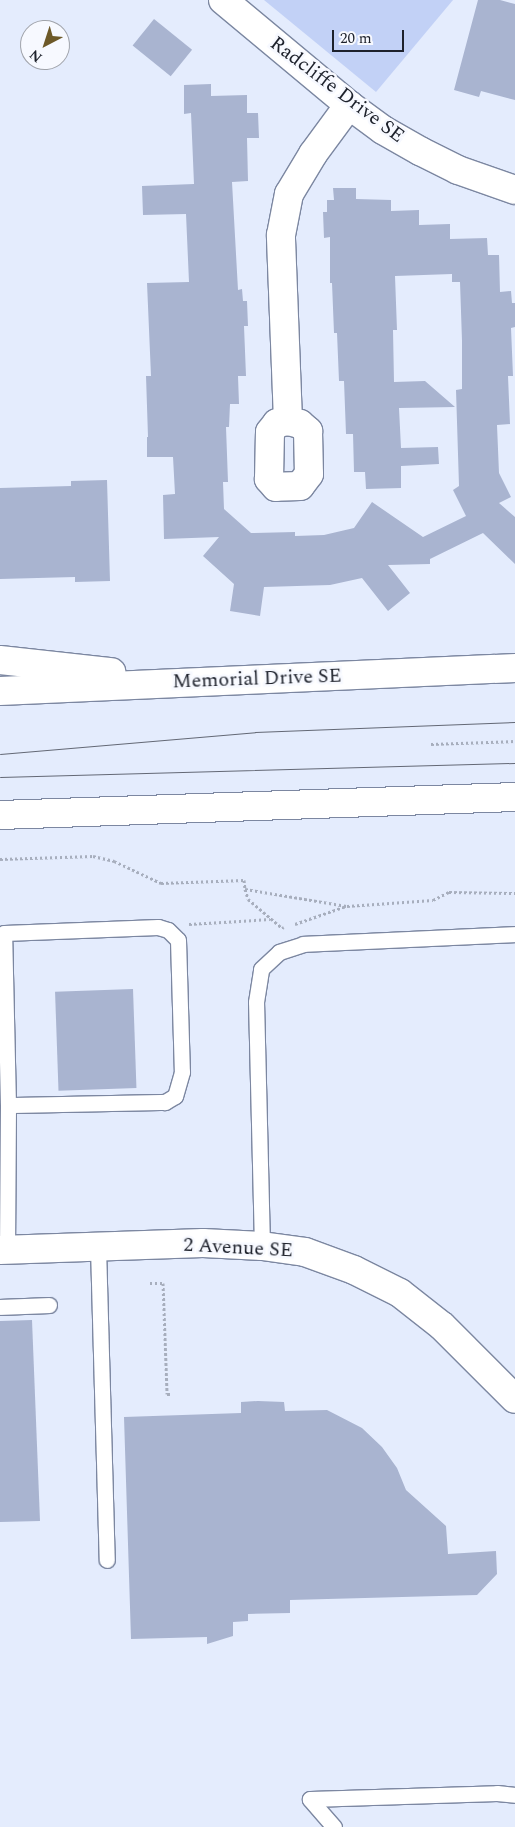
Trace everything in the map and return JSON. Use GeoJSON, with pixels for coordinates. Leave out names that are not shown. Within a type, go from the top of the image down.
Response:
{"type":"FeatureCollection","features":[{"type":"Feature","properties":{"kind":"street","name":"Radcliffe Drive SE"},"geometry":{"type":"LineString","coordinates":[[223,0],[349,104],[384,130],[458,170],[515,190]]}},
{"type":"Feature","properties":{"kind":"street"},"geometry":{"type":"LineString","coordinates":[[288,422],[281,235],[289,194],[312,154],[349,104]]}},
{"type":"Feature","properties":{"kind":"street"},"geometry":{"type":"LineString","coordinates":[[0,660],[127,674],[154,684]]}},
{"type":"Feature","properties":{"kind":"street","name":"Memorial Drive SE"},"geometry":{"type":"LineString","coordinates":[[0,691],[515,668]]}},
{"type":"Feature","properties":{"kind":"street"},"geometry":{"type":"LineString","coordinates":[[0,815],[515,797]]}},
{"type":"Feature","properties":{"kind":"street","name":"2 Avenue SE"},"geometry":{"type":"LineString","coordinates":[[3,1250],[202,1243],[262,1246],[305,1252],[354,1270],[400,1293],[442,1326],[515,1399]]}},
{"type":"Feature","properties":{"kind":"lane"},"geometry":{"type":"LineString","coordinates":[[3,1250],[3,1157],[8,1105],[2,933],[158,927],[168,930],[178,940],[182,1072],[175,1096],[165,1102],[8,1105]]}},
{"type":"Feature","properties":{"kind":"lane"},"geometry":{"type":"LineString","coordinates":[[262,1246],[256,1002],[261,969],[279,952],[303,944],[515,934]]}},
{"type":"Feature","properties":{"kind":"lane"},"geometry":{"type":"LineString","coordinates":[[98,1247],[107,1560]]}},
{"type":"Feature","properties":{"kind":"lane"},"geometry":{"type":"LineString","coordinates":[[0,1307],[49,1305]]}},
{"type":"Feature","properties":{"kind":"lane"},"geometry":{"type":"LineString","coordinates":[[334,1827],[310,1799],[497,1793],[515,1795]]}},
{"type":"Feature","properties":{"kind":"path"},"geometry":{"type":"LineString","coordinates":[[431,744],[515,741]]}},
{"type":"Feature","properties":{"kind":"path"},"geometry":{"type":"LineString","coordinates":[[0,859],[94,856],[114,861],[161,883],[244,880],[244,889],[248,899],[282,928],[346,906]]}},
{"type":"Feature","properties":{"kind":"path"},"geometry":{"type":"LineString","coordinates":[[244,889],[346,906],[433,900],[449,892],[515,893]]}},
{"type":"Feature","properties":{"kind":"path"},"geometry":{"type":"LineString","coordinates":[[210,922],[271,919]]}},
{"type":"Feature","properties":{"kind":"path"},"geometry":{"type":"LineString","coordinates":[[150,1283],[163,1283],[167,1394],[170,1394]]}},
{"type":"Feature","properties":{"kind":"shaded area"},"geometry":{"type":"Polygon","coordinates":[[[264,0],[453,0],[376,92],[264,0]]]}},
{"type":"Feature","properties":{"kind":"building"},"geometry":{"type":"Polygon","coordinates":[[[478,0],[500,0],[515,4],[515,100],[481,91],[479,97],[454,90],[478,0]]]}},
{"type":"Feature","properties":{"kind":"building"},"geometry":{"type":"Polygon","coordinates":[[[154,19],[192,50],[171,76],[133,45],[154,19]]]}},
{"type":"Feature","properties":{"kind":"building"},"geometry":{"type":"Polygon","coordinates":[[[211,84],[211,96],[247,95],[247,113],[258,113],[259,138],[247,138],[248,181],[232,182],[238,290],[242,289],[243,301],[247,301],[248,326],[244,326],[246,376],[238,376],[239,404],[230,404],[229,427],[226,427],[228,482],[223,482],[224,509],[251,533],[295,532],[295,536],[324,535],[354,528],[372,502],[423,537],[466,516],[453,490],[459,486],[456,390],[462,389],[462,341],[460,282],[452,282],[452,274],[395,276],[397,330],[393,330],[394,382],[425,381],[455,407],[399,408],[401,448],[438,447],[439,464],[401,466],[401,488],[366,489],[365,472],[354,472],[353,434],[346,434],[344,381],[339,381],[337,333],[334,333],[332,283],[330,283],[330,237],[324,238],[323,212],[327,212],[327,200],[334,200],[333,188],[356,188],[356,199],[391,200],[391,211],[419,210],[419,225],[450,224],[450,239],[487,238],[488,255],[499,255],[500,292],[511,291],[512,303],[515,303],[515,327],[511,328],[513,376],[508,376],[510,424],[497,425],[499,473],[511,497],[499,503],[515,517],[515,564],[483,533],[430,559],[430,564],[388,565],[410,593],[388,611],[362,578],[330,585],[264,587],[260,616],[230,611],[234,584],[203,556],[219,537],[164,539],[163,495],[175,494],[173,457],[147,457],[146,376],[151,376],[147,283],[189,282],[186,214],[143,215],[142,186],[194,184],[191,113],[184,114],[184,85],[211,84]]]}},
{"type":"Feature","properties":{"kind":"building"},"geometry":{"type":"Polygon","coordinates":[[[107,480],[110,581],[75,582],[75,577],[0,579],[0,488],[71,486],[71,481],[107,480]]]}},
{"type":"Feature","properties":{"kind":"building"},"geometry":{"type":"Polygon","coordinates":[[[133,989],[136,1088],[59,1091],[55,992],[133,989]]]}},
{"type":"Feature","properties":{"kind":"building"},"geometry":{"type":"Polygon","coordinates":[[[32,1320],[40,1521],[0,1522],[0,1321],[32,1320]]]}},
{"type":"Feature","properties":{"kind":"building"},"geometry":{"type":"Polygon","coordinates":[[[241,1402],[284,1402],[285,1411],[327,1410],[362,1428],[382,1447],[397,1468],[406,1490],[446,1526],[448,1554],[496,1551],[497,1574],[477,1595],[290,1600],[290,1613],[248,1614],[248,1621],[233,1622],[233,1636],[207,1644],[207,1637],[131,1639],[124,1417],[241,1413],[241,1402]]]}},
{"type":"Feature","properties":{"kind":"tram line"},"geometry":{"type":"LineString","coordinates":[[0,754],[255,732],[515,722]]}},
{"type":"Feature","properties":{"kind":"tram line"},"geometry":{"type":"LineString","coordinates":[[0,777],[515,763]]}}]}
